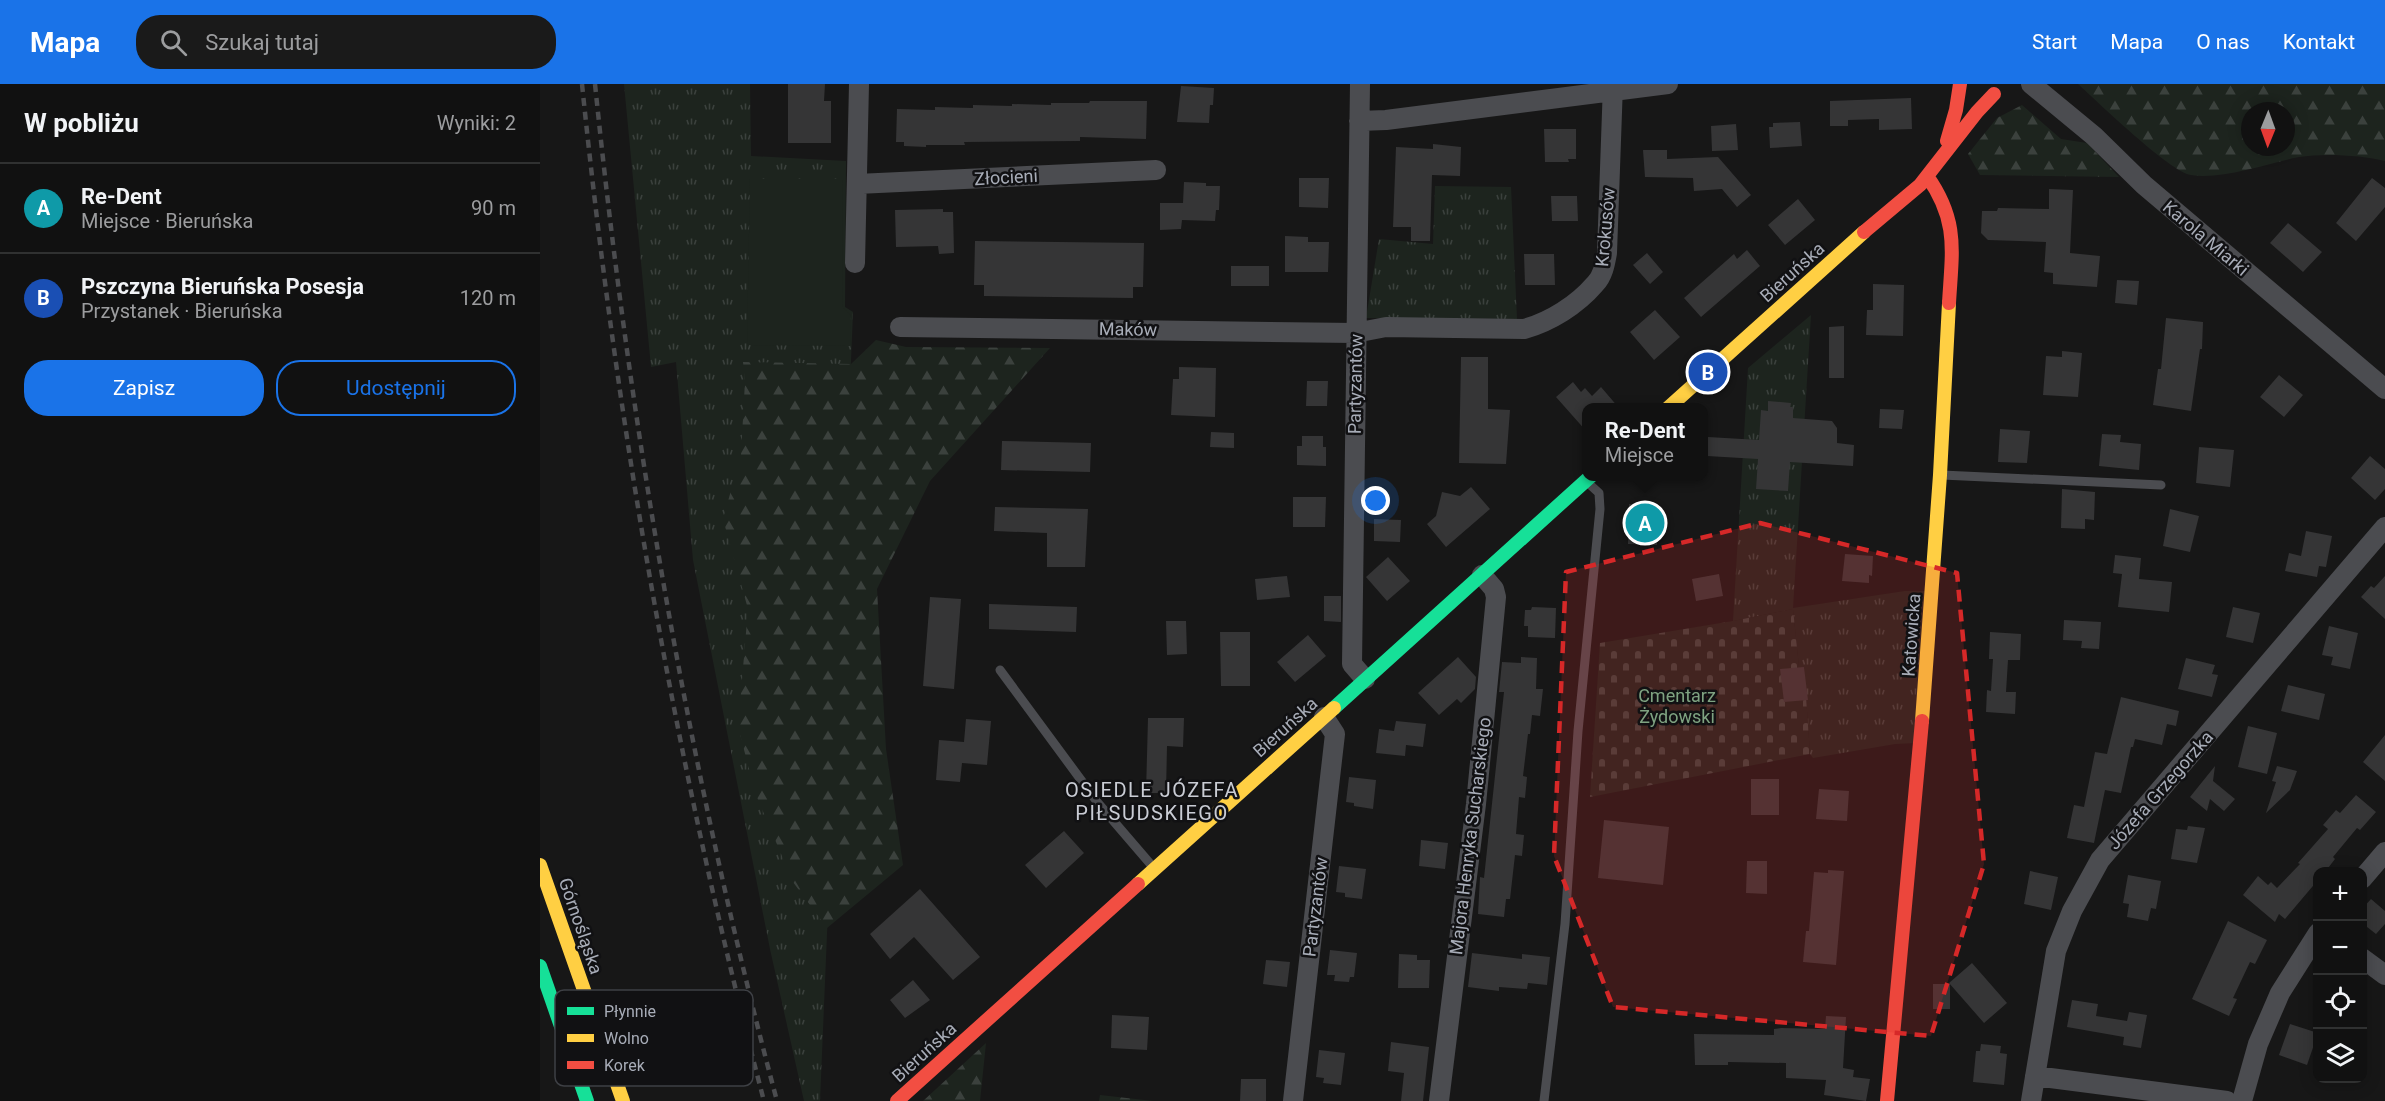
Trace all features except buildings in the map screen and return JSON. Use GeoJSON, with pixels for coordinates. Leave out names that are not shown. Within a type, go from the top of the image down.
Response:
{"type":"FeatureCollection","features":[{"type":"Feature","properties":{"kind":"street"},"geometry":{"type":"LineString","coordinates":[[855,264],[859,84]]}},
{"type":"Feature","properties":{"kind":"street","name":"Partyzantów"},"geometry":{"type":"LineString","coordinates":[[1360,84],[1352,664],[1365,679]]}},
{"type":"Feature","properties":{"kind":"street"},"geometry":{"type":"LineString","coordinates":[[1359,121],[1386,120],[1613,88],[1668,84]]}},
{"type":"Feature","properties":{"kind":"street","name":"Bieruńska"},"geometry":{"type":"LineString","coordinates":[[1939,162],[1953,119],[1960,84]]}},
{"type":"Feature","properties":{"kind":"street","name":"Bieruńska"},"geometry":{"type":"LineString","coordinates":[[1674,403],[1856,239],[1920,185],[1977,112],[1999,92],[1982,93],[1966,84]]}},
{"type":"Feature","properties":{"kind":"street","name":"Karola Miarki"},"geometry":{"type":"LineString","coordinates":[[2031,84],[2094,136],[2144,185],[2385,389]]}},
{"type":"Feature","properties":{"kind":"street","name":"Krokusów"},"geometry":{"type":"LineString","coordinates":[[1355,333],[1386,327],[1524,329],[1556,317],[1596,284],[1604,270],[1606,253],[1613,88]]}},
{"type":"Feature","properties":{"kind":"street","name":"Złocieni"},"geometry":{"type":"LineString","coordinates":[[857,184],[1156,170]]}},
{"type":"Feature","properties":{"kind":"street","name":"Katowicka"},"geometry":{"type":"LineString","coordinates":[[1887,1101],[1926,677],[1953,232],[1941,194],[1927,176]]}},
{"type":"Feature","properties":{"kind":"street","name":"Maków"},"geometry":{"type":"LineString","coordinates":[[900,327],[1355,333]]}},
{"type":"Feature","properties":{"kind":"street","name":"Bieruńska"},"geometry":{"type":"LineString","coordinates":[[897,1101],[1586,481]]}},
{"type":"Feature","properties":{"kind":"street","name":"Józefa Grzegorzka"},"geometry":{"type":"LineString","coordinates":[[2031,1101],[2056,951],[2072,911],[2100,860],[2385,527]]}},
{"type":"Feature","properties":{"kind":"street","name":"Majora Henryka Sucharskiego"},"geometry":{"type":"LineString","coordinates":[[1439,1101],[1476,804],[1497,597],[1494,589],[1482,575]]}},
{"type":"Feature","properties":{"kind":"street","name":"Partyzantów"},"geometry":{"type":"LineString","coordinates":[[1293,1101],[1335,734],[1324,717]]}},
{"type":"Feature","properties":{"kind":"street"},"geometry":{"type":"LineString","coordinates":[[2367,873],[2385,852]]}},
{"type":"Feature","properties":{"kind":"street","name":"Górnośląska"},"geometry":{"type":"LineString","coordinates":[[540,865],[584,990]]}},
{"type":"Feature","properties":{"kind":"street"},"geometry":{"type":"LineString","coordinates":[[2242,1101],[2258,1044],[2280,993],[2313,941]]}},
{"type":"Feature","properties":{"kind":"street"},"geometry":{"type":"LineString","coordinates":[[2367,962],[2385,975]]}},
{"type":"Feature","properties":{"kind":"street"},"geometry":{"type":"LineString","coordinates":[[540,966],[555,1009]]}},
{"type":"Feature","properties":{"kind":"street"},"geometry":{"type":"LineString","coordinates":[[2035,1076],[2227,1101]]}},
{"type":"Feature","properties":{"kind":"street"},"geometry":{"type":"LineString","coordinates":[[582,1086],[587,1101]]}},
{"type":"Feature","properties":{"kind":"street","name":"Górnośląska"},"geometry":{"type":"LineString","coordinates":[[618,1086],[623,1101]]}},
{"type":"Feature","properties":{"kind":"lane"},"geometry":{"type":"LineString","coordinates":[[1940,475],[2161,485]]}},
{"type":"Feature","properties":{"kind":"lane"},"geometry":{"type":"LineString","coordinates":[[1544,1101],[1565,924],[1578,731],[1600,509],[1599,493],[1590,481]]}},
{"type":"Feature","properties":{"kind":"lane"},"geometry":{"type":"LineString","coordinates":[[1000,670],[1098,803],[1154,869]]}},
{"type":"Feature","properties":{"kind":"highlighted area"},"geometry":{"type":"Polygon","coordinates":[[[1760,523],[1957,573],[1984,864],[1931,1036],[1613,1007],[1554,856],[1566,572],[1760,523]]]}},
{"type":"Feature","properties":{"kind":"green space"},"geometry":{"type":"Polygon","coordinates":[[[624,84],[750,84],[751,156],[846,161],[845,307],[853,312],[820,1101],[804,1101],[770,949],[693,560],[676,362],[651,367],[624,84]]]}},
{"type":"Feature","properties":{"kind":"green space"},"geometry":{"type":"Polygon","coordinates":[[[2078,84],[2385,84],[2385,161],[2354,156],[2308,156],[2231,173],[2191,175],[2167,162],[2078,84]]]}},
{"type":"Feature","properties":{"kind":"green space"},"geometry":{"type":"Polygon","coordinates":[[[2022,105],[2061,139],[2087,143],[2119,177],[1980,175],[1968,154],[1997,118],[2022,105]]]}},
{"type":"Feature","properties":{"kind":"green space"},"geometry":{"type":"Polygon","coordinates":[[[750,179],[842,179],[843,308],[851,315],[850,346],[747,345],[750,179]]]}},
{"type":"Feature","properties":{"kind":"green space"},"geometry":{"type":"Polygon","coordinates":[[[1435,186],[1511,187],[1517,319],[1366,318],[1379,239],[1433,244],[1435,186]]]}},
{"type":"Feature","properties":{"kind":"green space"},"geometry":{"type":"Polygon","coordinates":[[[1811,315],[1793,608],[1905,591],[1926,591],[1915,743],[1895,744],[1813,758],[1810,754],[1804,667],[1799,667],[1793,609],[1733,621],[1748,368],[1811,315]]]}},
{"type":"Feature","properties":{"kind":"green space"},"geometry":{"type":"Polygon","coordinates":[[[876,340],[906,347],[1050,348],[930,481],[877,589],[886,749],[903,865],[827,928],[793,882],[756,795],[738,727],[748,609],[723,519],[741,455],[745,381],[743,362],[851,364],[876,340]]]}},
{"type":"Feature","properties":{"kind":"green space","name":"Cmentarz Żydowski"},"geometry":{"type":"Polygon","coordinates":[[[1793,609],[1799,667],[1804,667],[1810,754],[1590,797],[1600,643],[1793,609]]]}},
{"type":"Feature","properties":{"kind":"green space"},"geometry":{"type":"Polygon","coordinates":[[[986,1043],[980,1101],[923,1101],[986,1043]]]}},
{"type":"Feature","properties":{"kind":"green space"},"geometry":{"type":"Polygon","coordinates":[[[1100,1095],[1153,1101],[1099,1101],[1100,1095]]]}},
{"type":"Feature","properties":{"kind":"railway"},"geometry":{"type":"LineString","coordinates":[[582,84],[613,341],[653,596],[703,849],[736,990]]}},
{"type":"Feature","properties":{"kind":"railway"},"geometry":{"type":"LineString","coordinates":[[595,84],[609,213],[644,469],[690,723],[716,850],[749,990]]}},
{"type":"Feature","properties":{"kind":"railway"},"geometry":{"type":"LineString","coordinates":[[753,1007],[777,1101]]}},
{"type":"Feature","properties":{"kind":"railway"},"geometry":{"type":"LineString","coordinates":[[753,1058],[764,1101]]}},
{"type":"Feature","properties":{"kind":"traffic: fast"},"geometry":{"type":"LineString","coordinates":[[1334,708],[1585,481]]}},
{"type":"Feature","properties":{"kind":"traffic: fast"},"geometry":{"type":"LineString","coordinates":[[540,966],[555,1009]]}},
{"type":"Feature","properties":{"kind":"traffic: fast"},"geometry":{"type":"LineString","coordinates":[[582,1086],[587,1101]]}},
{"type":"Feature","properties":{"kind":"traffic: slow"},"geometry":{"type":"LineString","coordinates":[[1674,403],[1864,232]]}},
{"type":"Feature","properties":{"kind":"traffic: slow"},"geometry":{"type":"LineString","coordinates":[[1922,721],[1940,475],[1949,303]]}},
{"type":"Feature","properties":{"kind":"traffic: slow"},"geometry":{"type":"LineString","coordinates":[[1138,884],[1334,708]]}},
{"type":"Feature","properties":{"kind":"traffic: slow"},"geometry":{"type":"LineString","coordinates":[[540,865],[584,990]]}},
{"type":"Feature","properties":{"kind":"traffic: slow"},"geometry":{"type":"LineString","coordinates":[[618,1086],[623,1101]]}},
{"type":"Feature","properties":{"kind":"traffic: jam"},"geometry":{"type":"LineString","coordinates":[[1947,141],[1956,110],[1960,84]]}},
{"type":"Feature","properties":{"kind":"traffic: jam"},"geometry":{"type":"LineString","coordinates":[[1864,232],[1920,185],[1977,112],[1994,94]]}},
{"type":"Feature","properties":{"kind":"traffic: jam"},"geometry":{"type":"LineString","coordinates":[[1927,176],[1937,192],[1949,222],[1952,252],[1949,303]]}},
{"type":"Feature","properties":{"kind":"traffic: jam"},"geometry":{"type":"LineString","coordinates":[[1887,1101],[1922,721]]}},
{"type":"Feature","properties":{"kind":"traffic: jam"},"geometry":{"type":"LineString","coordinates":[[897,1101],[1138,884]]}},
{"type":"Feature","properties":{"kind":"place","name":"Pszczyna Bieruńska Posesja"},"geometry":{"type":"Point","coordinates":[1708,372]}},
{"type":"Feature","properties":{"kind":"place","name":"Re-Dent"},"geometry":{"type":"Point","coordinates":[1645,523]}},
{"type":"Feature","properties":{"kind":"district","name":"OSIEDLE JÓZEFA PIŁSUDSKIEGO"},"geometry":{"type":"Point","coordinates":[1152,802]}}]}
